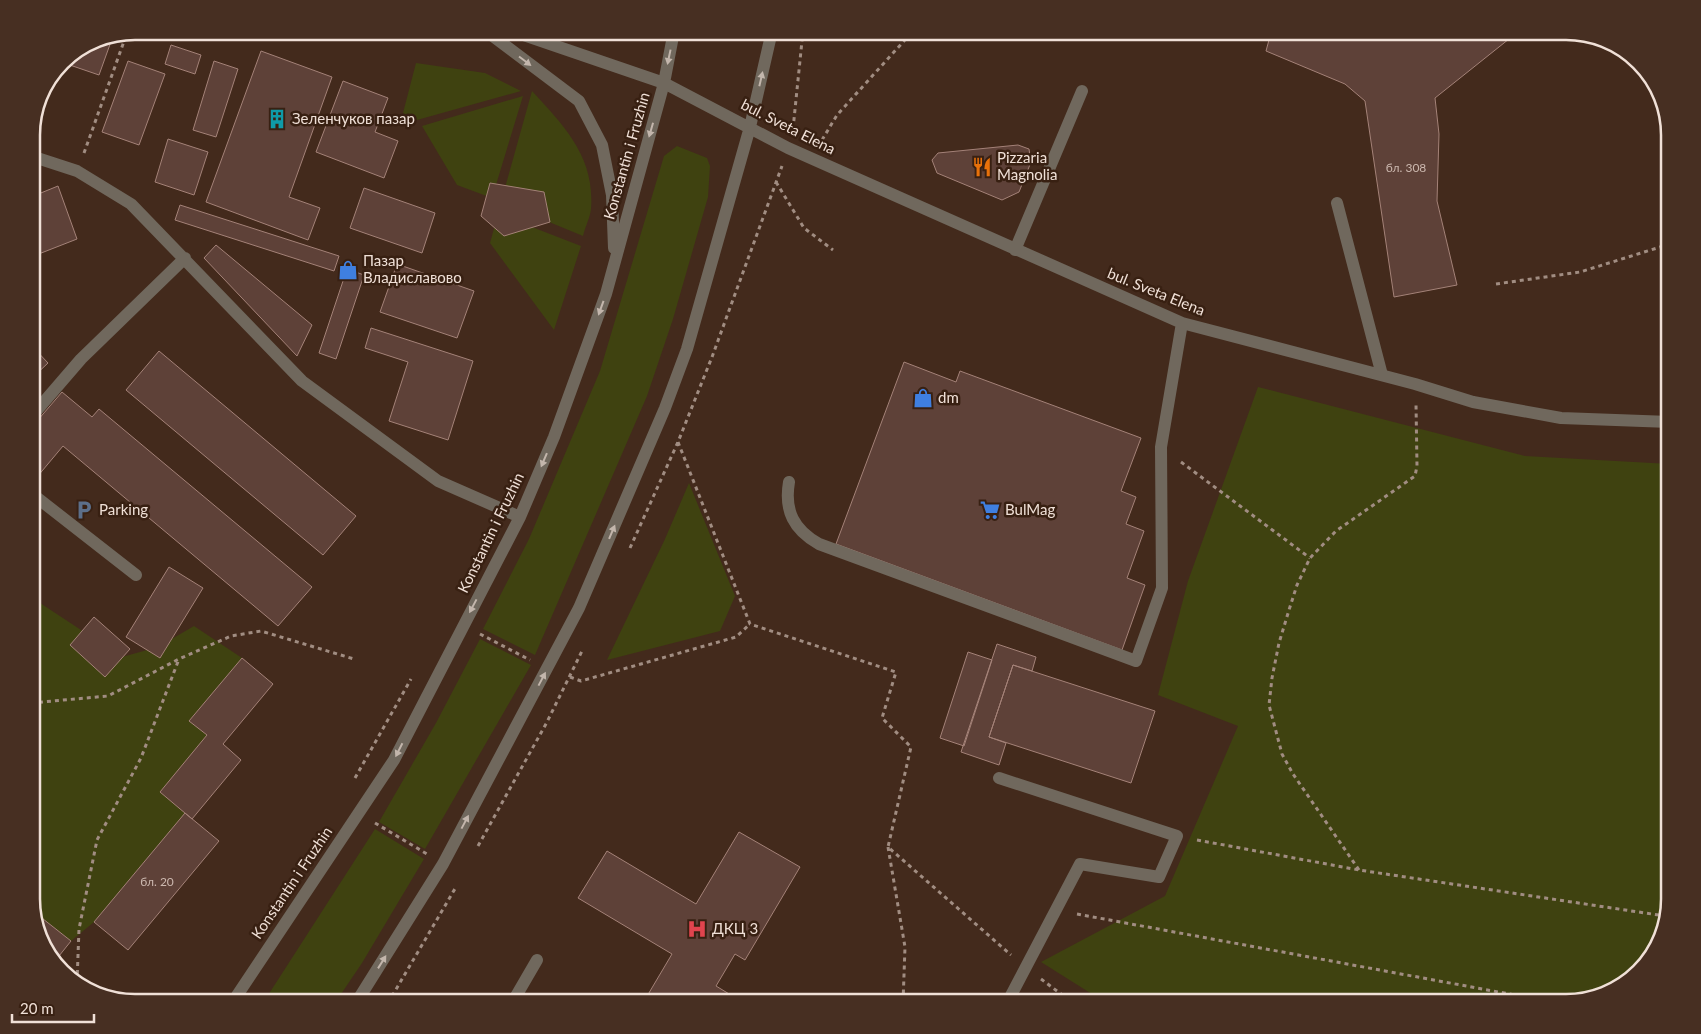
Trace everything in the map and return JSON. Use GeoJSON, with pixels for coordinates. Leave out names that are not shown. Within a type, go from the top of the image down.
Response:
{"type":"FeatureCollection","features":[{"type":"Feature","properties":{"kind":"street"},"geometry":{"type":"LineString","coordinates":[[498,40],[579,101],[602,145],[612,195],[615,261]]}},
{"type":"Feature","properties":{"kind":"street","name":"bul. Sveta Elena"},"geometry":{"type":"LineString","coordinates":[[538,40],[664,83],[813,159],[1182,323],[1415,384],[1473,402],[1561,418],[1661,422]]}},
{"type":"Feature","properties":{"kind":"street","name":"Konstantin i Fruzhin"},"geometry":{"type":"LineString","coordinates":[[238,994],[394,760],[520,517],[560,421],[606,294],[664,83],[672,40]]}},
{"type":"Feature","properties":{"kind":"street"},"geometry":{"type":"LineString","coordinates":[[362,994],[443,864],[579,608],[665,408],[688,349],[750,127],[770,40]]}},
{"type":"Feature","properties":{"kind":"street"},"geometry":{"type":"LineString","coordinates":[[1015,250],[1082,91]]}},
{"type":"Feature","properties":{"kind":"street"},"geometry":{"type":"LineString","coordinates":[[40,159],[77,171],[131,204],[302,380],[438,481],[520,517]]}},
{"type":"Feature","properties":{"kind":"street"},"geometry":{"type":"LineString","coordinates":[[1337,203],[1382,376]]}},
{"type":"Feature","properties":{"kind":"street"},"geometry":{"type":"LineString","coordinates":[[40,408],[81,359],[185,258]]}},
{"type":"Feature","properties":{"kind":"street"},"geometry":{"type":"LineString","coordinates":[[789,482],[786,497],[788,512],[795,526],[806,537],[819,544],[1136,661],[1162,588],[1161,447],[1182,323]]}},
{"type":"Feature","properties":{"kind":"street"},"geometry":{"type":"LineString","coordinates":[[40,499],[136,575]]}},
{"type":"Feature","properties":{"kind":"street"},"geometry":{"type":"LineString","coordinates":[[999,778],[1177,836],[1158,877],[1080,864],[1011,994]]}},
{"type":"Feature","properties":{"kind":"street"},"geometry":{"type":"LineString","coordinates":[[517,994],[537,960]]}},
{"type":"Feature","properties":{"kind":"path"},"geometry":{"type":"LineString","coordinates":[[792,130],[802,40]]}},
{"type":"Feature","properties":{"kind":"path"},"geometry":{"type":"LineString","coordinates":[[813,159],[831,122],[905,40]]}},
{"type":"Feature","properties":{"kind":"path"},"geometry":{"type":"LineString","coordinates":[[77,171],[123,41]]}},
{"type":"Feature","properties":{"kind":"path"},"geometry":{"type":"LineString","coordinates":[[776,182],[804,228],[833,250]]}},
{"type":"Feature","properties":{"kind":"path"},"geometry":{"type":"LineString","coordinates":[[1496,284],[1580,272],[1661,247]]}},
{"type":"Feature","properties":{"kind":"path"},"geometry":{"type":"LineString","coordinates":[[1359,870],[1292,774],[1282,754],[1269,705],[1279,643],[1297,585],[1310,558],[1336,532],[1415,476],[1418,466],[1415,384]]}},
{"type":"Feature","properties":{"kind":"path"},"geometry":{"type":"LineString","coordinates":[[665,408],[750,624]]}},
{"type":"Feature","properties":{"kind":"path"},"geometry":{"type":"LineString","coordinates":[[1161,447],[1310,558]]}},
{"type":"Feature","properties":{"kind":"path"},"geometry":{"type":"LineString","coordinates":[[581,681],[736,637],[750,624]]}},
{"type":"Feature","properties":{"kind":"path"},"geometry":{"type":"LineString","coordinates":[[750,624],[896,672],[882,718],[911,747],[888,847],[905,947],[902,994]]}},
{"type":"Feature","properties":{"kind":"path"},"geometry":{"type":"LineString","coordinates":[[40,702],[108,696],[179,659],[231,636],[261,631],[354,660]]}},
{"type":"Feature","properties":{"kind":"path"},"geometry":{"type":"LineString","coordinates":[[77,974],[79,929],[97,840],[141,758],[179,659]]}},
{"type":"Feature","properties":{"kind":"path"},"geometry":{"type":"LineString","coordinates":[[1177,836],[1359,870],[1659,915]]}},
{"type":"Feature","properties":{"kind":"path"},"geometry":{"type":"LineString","coordinates":[[888,847],[1024,967],[1061,994]]}},
{"type":"Feature","properties":{"kind":"path"},"geometry":{"type":"LineString","coordinates":[[1055,910],[1509,994]]}},
{"type":"Feature","properties":{"kind":"green space"},"geometry":{"type":"Polygon","coordinates":[[[416,63],[485,73],[521,91],[417,120],[403,113],[416,63]]]}},
{"type":"Feature","properties":{"kind":"green space"},"geometry":{"type":"Polygon","coordinates":[[[532,91],[566,130],[583,158],[591,190],[591,209],[583,236],[501,202],[532,91]]]}},
{"type":"Feature","properties":{"kind":"green space"},"geometry":{"type":"Polygon","coordinates":[[[523,96],[492,198],[457,185],[422,126],[523,96]]]}},
{"type":"Feature","properties":{"kind":"green space"},"geometry":{"type":"Polygon","coordinates":[[[677,146],[707,158],[710,166],[708,197],[673,319],[647,396],[535,655],[483,629],[529,539],[600,371],[664,156],[677,146]]]}},
{"type":"Feature","properties":{"kind":"green space"},"geometry":{"type":"Polygon","coordinates":[[[498,214],[581,246],[554,330],[490,243],[498,214]]]}},
{"type":"Feature","properties":{"kind":"green space"},"geometry":{"type":"Polygon","coordinates":[[[1258,387],[1525,456],[1661,464],[1661,899],[1658,923],[1654,935],[1641,957],[1624,974],[1602,987],[1590,991],[1566,994],[1092,994],[1041,962],[1165,896],[1238,726],[1158,695],[1188,581],[1258,387]]]}},
{"type":"Feature","properties":{"kind":"green space"},"geometry":{"type":"Polygon","coordinates":[[[689,483],[735,596],[720,631],[607,660],[665,539],[689,483]]]}},
{"type":"Feature","properties":{"kind":"green space"},"geometry":{"type":"Polygon","coordinates":[[[40,603],[122,657],[158,647],[194,626],[242,658],[189,721],[207,735],[160,792],[185,813],[94,922],[71,941],[42,918],[40,905],[40,603]]]}},
{"type":"Feature","properties":{"kind":"green space"},"geometry":{"type":"Polygon","coordinates":[[[480,639],[531,665],[425,849],[379,822],[436,723],[480,639]]]}},
{"type":"Feature","properties":{"kind":"green space"},"geometry":{"type":"Polygon","coordinates":[[[375,829],[424,859],[362,963],[341,994],[269,994],[375,829]]]}},
{"type":"Feature","properties":{"kind":"building"},"geometry":{"type":"Polygon","coordinates":[[[1269,40],[1508,40],[1435,98],[1439,134],[1437,201],[1457,285],[1394,297],[1365,101],[1345,84],[1266,51],[1269,40]]]}},
{"type":"Feature","properties":{"kind":"building"},"geometry":{"type":"Polygon","coordinates":[[[110,44],[99,75],[71,65],[82,56],[110,44]]]}},
{"type":"Feature","properties":{"kind":"building"},"geometry":{"type":"Polygon","coordinates":[[[171,45],[201,55],[195,74],[165,64],[171,45]]]}},
{"type":"Feature","properties":{"kind":"building","name":"Зеленчуков пазар"},"geometry":{"type":"Polygon","coordinates":[[[261,51],[332,77],[289,197],[320,208],[308,240],[206,202],[261,51]]]}},
{"type":"Feature","properties":{"kind":"building"},"geometry":{"type":"Polygon","coordinates":[[[128,61],[165,74],[139,145],[102,132],[128,61]]]}},
{"type":"Feature","properties":{"kind":"building"},"geometry":{"type":"Polygon","coordinates":[[[214,61],[238,69],[216,137],[193,130],[214,61]]]}},
{"type":"Feature","properties":{"kind":"building"},"geometry":{"type":"Polygon","coordinates":[[[343,81],[388,98],[375,132],[398,141],[384,178],[316,152],[343,81]]]}},
{"type":"Feature","properties":{"kind":"building"},"geometry":{"type":"Polygon","coordinates":[[[168,139],[208,152],[194,195],[155,182],[168,139]]]}},
{"type":"Feature","properties":{"kind":"building","name":"Pizzaria Magnolia"},"geometry":{"type":"Polygon","coordinates":[[[1018,145],[1029,149],[1031,162],[1019,192],[1002,200],[937,173],[932,160],[938,153],[1018,145]]]}},
{"type":"Feature","properties":{"kind":"building"},"geometry":{"type":"Polygon","coordinates":[[[490,183],[544,192],[550,222],[504,236],[481,216],[490,183]]]}},
{"type":"Feature","properties":{"kind":"building"},"geometry":{"type":"Polygon","coordinates":[[[58,186],[77,239],[40,253],[40,193],[58,186]]]}},
{"type":"Feature","properties":{"kind":"building"},"geometry":{"type":"Polygon","coordinates":[[[364,188],[435,213],[422,253],[350,228],[364,188]]]}},
{"type":"Feature","properties":{"kind":"building"},"geometry":{"type":"Polygon","coordinates":[[[180,205],[339,256],[334,271],[175,220],[180,205]]]}},
{"type":"Feature","properties":{"kind":"building"},"geometry":{"type":"Polygon","coordinates":[[[216,245],[312,325],[297,356],[204,258],[216,245]]]}},
{"type":"Feature","properties":{"kind":"building"},"geometry":{"type":"Polygon","coordinates":[[[397,264],[474,291],[457,338],[380,312],[397,264]]]}},
{"type":"Feature","properties":{"kind":"building"},"geometry":{"type":"Polygon","coordinates":[[[347,269],[364,275],[336,359],[319,353],[347,269]]]}},
{"type":"Feature","properties":{"kind":"building"},"geometry":{"type":"Polygon","coordinates":[[[371,328],[473,361],[448,440],[389,421],[408,362],[365,348],[371,328]]]}},
{"type":"Feature","properties":{"kind":"building"},"geometry":{"type":"Polygon","coordinates":[[[159,351],[356,516],[323,555],[126,390],[159,351]]]}},
{"type":"Feature","properties":{"kind":"building"},"geometry":{"type":"Polygon","coordinates":[[[40,355],[48,363],[40,371],[40,355]]]}},
{"type":"Feature","properties":{"kind":"building","name":"BulMag"},"geometry":{"type":"Polygon","coordinates":[[[904,362],[956,382],[960,371],[1141,438],[1121,491],[1136,497],[1126,524],[1144,531],[1127,578],[1145,585],[1122,650],[836,544],[904,362]]]}},
{"type":"Feature","properties":{"kind":"building"},"geometry":{"type":"Polygon","coordinates":[[[62,392],[92,417],[99,409],[312,587],[278,626],[63,446],[40,473],[40,418],[62,392]]]}},
{"type":"Feature","properties":{"kind":"building"},"geometry":{"type":"Polygon","coordinates":[[[169,567],[203,588],[160,658],[126,637],[169,567]]]}},
{"type":"Feature","properties":{"kind":"building"},"geometry":{"type":"Polygon","coordinates":[[[94,617],[130,649],[105,677],[70,645],[94,617]]]}},
{"type":"Feature","properties":{"kind":"building"},"geometry":{"type":"Polygon","coordinates":[[[997,644],[1036,657],[1032,671],[1013,665],[989,737],[1006,743],[999,765],[961,752],[997,644]]]}},
{"type":"Feature","properties":{"kind":"building"},"geometry":{"type":"Polygon","coordinates":[[[968,652],[992,660],[964,746],[940,738],[968,652]]]}},
{"type":"Feature","properties":{"kind":"building"},"geometry":{"type":"Polygon","coordinates":[[[242,658],[273,684],[223,744],[241,760],[192,819],[160,792],[207,735],[189,721],[242,658]]]}},
{"type":"Feature","properties":{"kind":"building"},"geometry":{"type":"Polygon","coordinates":[[[1013,665],[1155,711],[1131,783],[989,737],[1013,665]]]}},
{"type":"Feature","properties":{"kind":"building"},"geometry":{"type":"Polygon","coordinates":[[[185,813],[219,841],[128,950],[94,922],[185,813]]]}},
{"type":"Feature","properties":{"kind":"building","name":"ДКЦ 3"},"geometry":{"type":"Polygon","coordinates":[[[739,832],[800,867],[745,960],[735,954],[716,986],[729,994],[648,994],[672,954],[578,898],[607,851],[696,904],[739,832]]]}},
{"type":"Feature","properties":{"kind":"building"},"geometry":{"type":"Polygon","coordinates":[[[42,918],[71,941],[59,956],[50,941],[42,918]]]}},
{"type":"Feature","properties":{"kind":"place","name":"Зеленчуков пазар"},"geometry":{"type":"Point","coordinates":[277,119]}},
{"type":"Feature","properties":{"kind":"place","name":"Pizzaria Magnolia"},"geometry":{"type":"Point","coordinates":[982,167]}},
{"type":"Feature","properties":{"kind":"place","name":"Пазар Владиславово"},"geometry":{"type":"Point","coordinates":[348,270]}},
{"type":"Feature","properties":{"kind":"place","name":"dm"},"geometry":{"type":"Point","coordinates":[923,398]}},
{"type":"Feature","properties":{"kind":"place","name":"Parking"},"geometry":{"type":"Point","coordinates":[84,510]}},
{"type":"Feature","properties":{"kind":"place","name":"BulMag"},"geometry":{"type":"Point","coordinates":[990,510]}},
{"type":"Feature","properties":{"kind":"place","name":"ДКЦ 3"},"geometry":{"type":"Point","coordinates":[697,929]}}]}
